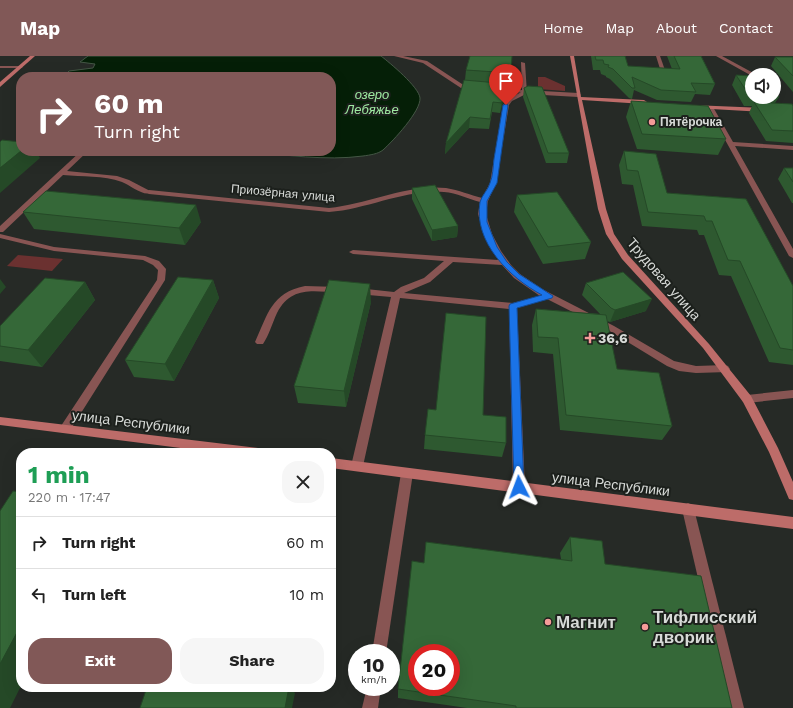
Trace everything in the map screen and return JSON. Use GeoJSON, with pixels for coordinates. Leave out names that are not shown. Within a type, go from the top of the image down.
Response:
{"type":"FeatureCollection","features":[{"type":"Feature","properties":{"kind":"street"},"geometry":{"type":"LineString","coordinates":[[0,85],[33,56]]}},
{"type":"Feature","properties":{"kind":"street"},"geometry":{"type":"LineString","coordinates":[[396,56],[425,62],[462,87],[482,89]]}},
{"type":"Feature","properties":{"kind":"street","name":"Трудовая улица"},"geometry":{"type":"LineString","coordinates":[[572,56],[578,96],[602,209],[610,234],[625,257],[725,369],[747,399],[774,450],[793,495]]}},
{"type":"Feature","properties":{"kind":"street"},"geometry":{"type":"LineString","coordinates":[[658,56],[664,72]]}},
{"type":"Feature","properties":{"kind":"street"},"geometry":{"type":"LineString","coordinates":[[718,56],[745,70]]}},
{"type":"Feature","properties":{"kind":"street"},"geometry":{"type":"LineString","coordinates":[[734,57],[734,61],[740,68]]}},
{"type":"Feature","properties":{"kind":"street"},"geometry":{"type":"LineString","coordinates":[[523,63],[525,92]]}},
{"type":"Feature","properties":{"kind":"street"},"geometry":{"type":"LineString","coordinates":[[0,67],[21,67]]}},
{"type":"Feature","properties":{"kind":"street"},"geometry":{"type":"LineString","coordinates":[[490,89],[648,103]]}},
{"type":"Feature","properties":{"kind":"street"},"geometry":{"type":"LineString","coordinates":[[525,92],[510,100],[506,105],[493,183],[484,201],[483,218],[493,248],[504,263],[530,286],[610,327],[665,360],[678,366],[698,370],[725,369]]}},
{"type":"Feature","properties":{"kind":"street"},"geometry":{"type":"LineString","coordinates":[[687,105],[773,111]]}},
{"type":"Feature","properties":{"kind":"street"},"geometry":{"type":"LineString","coordinates":[[710,107],[790,246],[793,256]]}},
{"type":"Feature","properties":{"kind":"street"},"geometry":{"type":"LineString","coordinates":[[732,144],[793,148]]}},
{"type":"Feature","properties":{"kind":"street"},"geometry":{"type":"LineString","coordinates":[[0,230],[80,156]]}},
{"type":"Feature","properties":{"kind":"street","name":"Приозёрная улица"},"geometry":{"type":"LineString","coordinates":[[62,173],[114,178],[148,192],[329,210],[347,208],[402,193],[428,190],[451,191],[484,201]]}},
{"type":"Feature","properties":{"kind":"street"},"geometry":{"type":"LineString","coordinates":[[0,236],[54,249],[145,258],[156,263],[162,269],[161,280],[64,429]]}},
{"type":"Feature","properties":{"kind":"street"},"geometry":{"type":"LineString","coordinates":[[353,252],[504,263]]}},
{"type":"Feature","properties":{"kind":"street"},"geometry":{"type":"LineString","coordinates":[[357,466],[396,295],[404,289],[427,280],[450,260]]}},
{"type":"Feature","properties":{"kind":"street"},"geometry":{"type":"LineString","coordinates":[[260,342],[276,304],[283,296],[292,291],[305,288],[324,288],[513,306],[549,296]]}},
{"type":"Feature","properties":{"kind":"street"},"geometry":{"type":"LineString","coordinates":[[513,306],[519,487]]}},
{"type":"Feature","properties":{"kind":"street"},"geometry":{"type":"LineString","coordinates":[[747,399],[793,394]]}},
{"type":"Feature","properties":{"kind":"street","name":"улица Республики"},"geometry":{"type":"LineString","coordinates":[[0,421],[218,448]]}},
{"type":"Feature","properties":{"kind":"street","name":"улица Республики"},"geometry":{"type":"LineString","coordinates":[[336,464],[793,523]]}},
{"type":"Feature","properties":{"kind":"street"},"geometry":{"type":"LineString","coordinates":[[380,644],[407,473]]}},
{"type":"Feature","properties":{"kind":"street"},"geometry":{"type":"LineString","coordinates":[[688,509],[736,708]]}},
{"type":"Feature","properties":{"kind":"street"},"geometry":{"type":"LineString","coordinates":[[370,708],[372,696]]}},
{"type":"Feature","properties":{"kind":"shaded area"},"geometry":{"type":"Polygon","coordinates":[[[538,77],[545,77],[565,86],[565,91],[538,89],[538,77]]]}},
{"type":"Feature","properties":{"kind":"shaded area"},"geometry":{"type":"Polygon","coordinates":[[[18,255],[63,259],[52,271],[7,266],[18,255]]]}},
{"type":"Feature","properties":{"kind":"water","name":"озеро Лебяжье"},"geometry":{"type":"Polygon","coordinates":[[[88,56],[381,56],[410,82],[420,98],[416,110],[406,126],[381,151],[366,156],[335,158],[291,156],[336,156],[336,72],[68,72],[93,68],[95,64],[80,62],[88,56]]]}},
{"type":"Feature","properties":{"kind":"building"},"geometry":{"type":"Polygon","coordinates":[[[470,56],[512,56],[511,73],[466,70],[470,56]]]}},
{"type":"Feature","properties":{"kind":"building"},"geometry":{"type":"Polygon","coordinates":[[[595,56],[625,56],[628,66],[680,69],[674,56],[701,56],[715,84],[691,83],[696,92],[661,90],[632,77],[635,88],[632,88],[613,69],[608,67],[609,65],[604,64],[603,60],[596,60],[595,56]]]}},
{"type":"Feature","properties":{"kind":"building"},"geometry":{"type":"Polygon","coordinates":[[[775,57],[793,57],[793,76],[775,57]]]}},
{"type":"Feature","properties":{"kind":"building"},"geometry":{"type":"Polygon","coordinates":[[[736,75],[745,76],[745,89],[736,75]]]}},
{"type":"Feature","properties":{"kind":"building"},"geometry":{"type":"Polygon","coordinates":[[[464,80],[510,84],[510,87],[503,95],[502,103],[493,102],[490,119],[470,117],[446,143],[464,80]]]}},
{"type":"Feature","properties":{"kind":"building"},"geometry":{"type":"Polygon","coordinates":[[[528,86],[542,87],[569,153],[548,153],[524,88],[528,86]]]}},
{"type":"Feature","properties":{"kind":"building"},"geometry":{"type":"Polygon","coordinates":[[[631,101],[708,106],[726,139],[642,134],[631,101]]]}},
{"type":"Feature","properties":{"kind":"building"},"geometry":{"type":"Polygon","coordinates":[[[755,104],[792,104],[793,131],[772,130],[755,104]]]}},
{"type":"Feature","properties":{"kind":"building"},"geometry":{"type":"Polygon","coordinates":[[[2,140],[16,141],[16,155],[0,168],[0,142],[2,140]]]}},
{"type":"Feature","properties":{"kind":"building"},"geometry":{"type":"Polygon","coordinates":[[[624,151],[656,154],[667,193],[746,199],[793,286],[793,350],[780,348],[740,261],[728,260],[712,221],[706,221],[704,216],[648,212],[638,171],[627,170],[624,151]]]}},
{"type":"Feature","properties":{"kind":"building"},"geometry":{"type":"Polygon","coordinates":[[[784,168],[793,168],[793,182],[784,168]]]}},
{"type":"Feature","properties":{"kind":"building"},"geometry":{"type":"Polygon","coordinates":[[[435,185],[458,226],[432,230],[412,188],[435,185]]]}},
{"type":"Feature","properties":{"kind":"building"},"geometry":{"type":"Polygon","coordinates":[[[46,191],[196,205],[179,228],[23,212],[46,191]]]}},
{"type":"Feature","properties":{"kind":"building"},"geometry":{"type":"Polygon","coordinates":[[[557,192],[591,242],[548,247],[517,195],[557,192]]]}},
{"type":"Feature","properties":{"kind":"building"},"geometry":{"type":"Polygon","coordinates":[[[623,272],[652,299],[615,310],[611,308],[586,283],[623,272]]]}},
{"type":"Feature","properties":{"kind":"building"},"geometry":{"type":"Polygon","coordinates":[[[178,277],[213,280],[165,364],[125,360],[178,277]]]}},
{"type":"Feature","properties":{"kind":"building"},"geometry":{"type":"Polygon","coordinates":[[[45,278],[85,282],[28,350],[0,346],[0,326],[45,278]]]}},
{"type":"Feature","properties":{"kind":"building"},"geometry":{"type":"Polygon","coordinates":[[[329,280],[370,284],[344,391],[294,386],[329,280]]]}},
{"type":"Feature","properties":{"kind":"building"},"geometry":{"type":"Polygon","coordinates":[[[536,309],[606,315],[617,369],[659,373],[672,426],[566,415],[558,338],[538,337],[536,309]]]}},
{"type":"Feature","properties":{"kind":"building"},"geometry":{"type":"Polygon","coordinates":[[[446,313],[486,317],[483,415],[506,417],[506,443],[425,435],[428,409],[436,410],[446,313]]]}},
{"type":"Feature","properties":{"kind":"building"},"geometry":{"type":"Polygon","coordinates":[[[13,491],[16,491],[16,634],[0,664],[0,511],[13,491]]]}},
{"type":"Feature","properties":{"kind":"building","name":"Магнит"},"geometry":{"type":"Polygon","coordinates":[[[570,537],[602,541],[605,564],[701,576],[732,708],[516,708],[516,706],[447,696],[460,696],[460,644],[408,644],[408,690],[400,689],[400,671],[412,561],[424,563],[426,542],[572,561],[570,537]]]}},
{"type":"Feature","properties":{"kind":"building"},"geometry":{"type":"Polygon","coordinates":[[[145,692],[288,692],[285,708],[140,708],[145,692]]]}},
{"type":"Feature","properties":{"kind":"place","name":"Пятёрочка"},"geometry":{"type":"Point","coordinates":[652,122]}},
{"type":"Feature","properties":{"kind":"place","name":"36,6"},"geometry":{"type":"Point","coordinates":[590,338]}},
{"type":"Feature","properties":{"kind":"place","name":"Магнит"},"geometry":{"type":"Point","coordinates":[548,622]}},
{"type":"Feature","properties":{"kind":"place","name":"Тифлисский дворик"},"geometry":{"type":"Point","coordinates":[645,627]}},
{"type":"Feature","properties":{"kind":"route"},"geometry":{"type":"LineString","coordinates":[[506,105],[493,183],[484,201],[482,214],[493,248],[504,263],[530,286],[549,296],[513,306],[519,487]]}}]}
